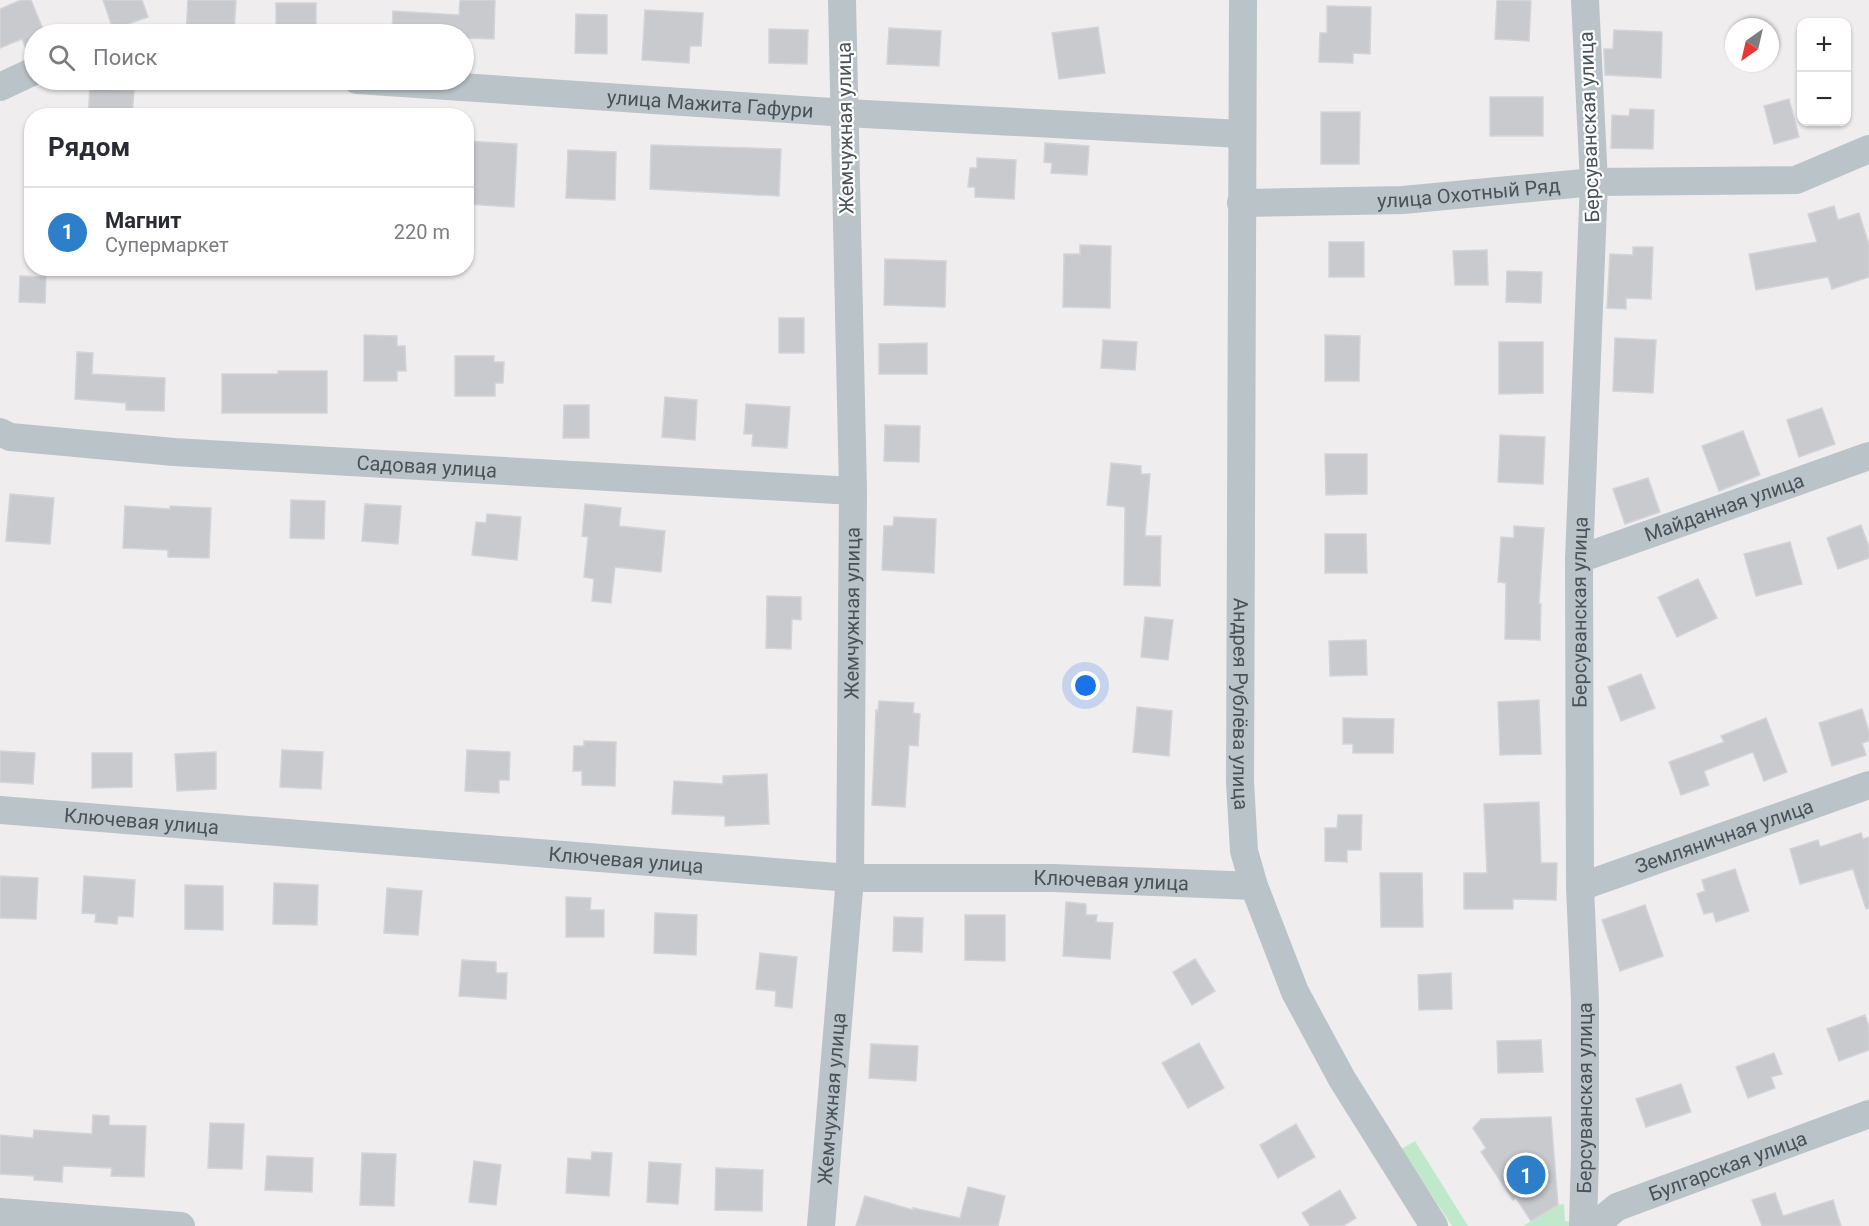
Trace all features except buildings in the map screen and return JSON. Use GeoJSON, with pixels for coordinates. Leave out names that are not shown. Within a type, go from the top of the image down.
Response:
{"type":"FeatureCollection","features":[{"type":"Feature","properties":{"kind":"street","name":"Жемчужная улица"},"geometry":{"type":"LineString","coordinates":[[821,1226],[850,878],[854,490],[842,0]]}},
{"type":"Feature","properties":{"kind":"street","name":"Андрея Рублёва улица"},"geometry":{"type":"LineString","coordinates":[[1243,0],[1240,782],[1244,851],[1254,886],[1295,992],[1342,1079],[1434,1226]]}},
{"type":"Feature","properties":{"kind":"street","name":"Берсуванская улица"},"geometry":{"type":"LineString","coordinates":[[1583,1226],[1586,1154],[1585,1001],[1580,887],[1579,559],[1594,182],[1585,0]]}},
{"type":"Feature","properties":{"kind":"street"},"geometry":{"type":"LineString","coordinates":[[0,87],[24,76]]}},
{"type":"Feature","properties":{"kind":"street","name":"улица Мажита Гафури"},"geometry":{"type":"LineString","coordinates":[[474,88],[846,112],[1242,134]]}},
{"type":"Feature","properties":{"kind":"street","name":"улица Охотный Ряд"},"geometry":{"type":"LineString","coordinates":[[1241,202],[1265,204],[1403,200],[1594,182],[1796,180],[1869,149]]}},
{"type":"Feature","properties":{"kind":"street","name":"Садовая улица"},"geometry":{"type":"LineString","coordinates":[[0,432],[10,437],[174,452],[854,490]]}},
{"type":"Feature","properties":{"kind":"street","name":"Майданная улица"},"geometry":{"type":"LineString","coordinates":[[1579,559],[1869,456]]}},
{"type":"Feature","properties":{"kind":"street","name":"Земляничная улица"},"geometry":{"type":"LineString","coordinates":[[1580,887],[1869,785]]}},
{"type":"Feature","properties":{"kind":"street","name":"Ключевая улица"},"geometry":{"type":"LineString","coordinates":[[0,810],[850,878],[1054,878],[1254,886]]}},
{"type":"Feature","properties":{"kind":"street","name":"Булгарская улица"},"geometry":{"type":"LineString","coordinates":[[1594,1226],[1617,1207],[1869,1114]]}},
{"type":"Feature","properties":{"kind":"street"},"geometry":{"type":"LineString","coordinates":[[0,1212],[181,1226]]}},
{"type":"Feature","properties":{"kind":"green space"},"geometry":{"type":"Polygon","coordinates":[[[1415,1141],[1468,1226],[1452,1226],[1401,1149],[1415,1141]]]}},
{"type":"Feature","properties":{"kind":"green space"},"geometry":{"type":"Polygon","coordinates":[[[1564,1204],[1565,1221],[1570,1222],[1569,1226],[1523,1226],[1558,1205],[1564,1204]]]}},
{"type":"Feature","properties":{"kind":"place","name":"Магнит"},"geometry":{"type":"Point","coordinates":[1526,1175]}}]}
